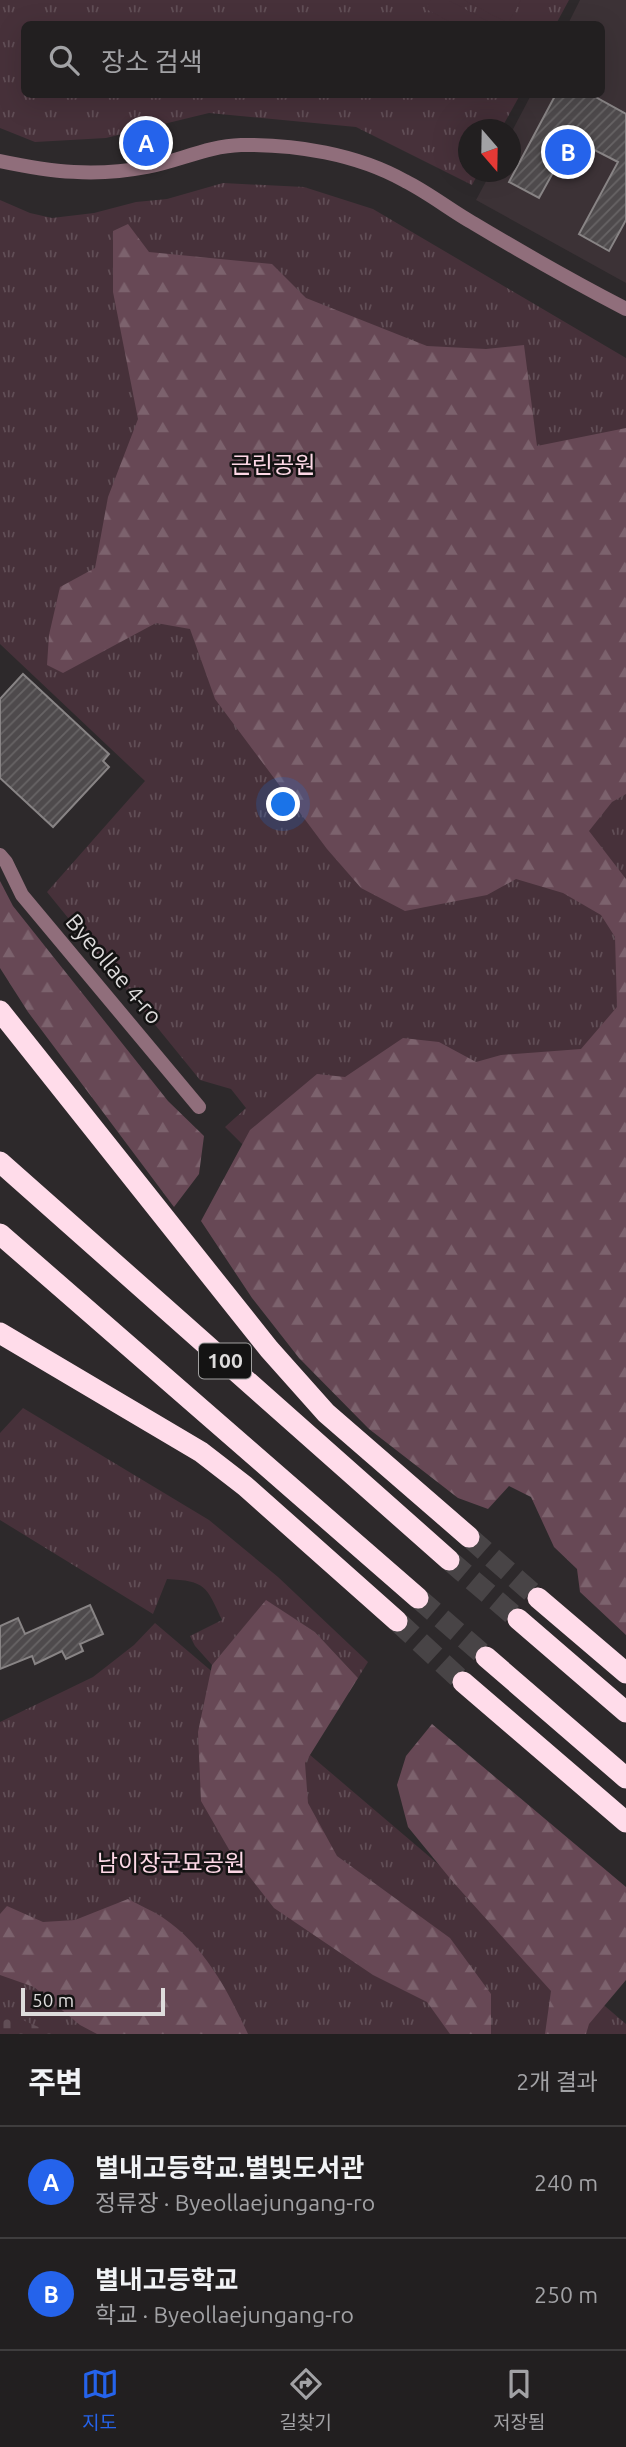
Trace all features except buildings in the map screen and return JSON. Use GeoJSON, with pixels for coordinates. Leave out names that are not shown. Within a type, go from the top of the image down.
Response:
{"type":"FeatureCollection","features":[{"type":"Feature","properties":{"kind":"highway"},"geometry":{"type":"LineString","coordinates":[[0,1011],[302,1388],[326,1413],[469,1537]]}},
{"type":"Feature","properties":{"kind":"highway","name":"100"},"geometry":{"type":"LineString","coordinates":[[0,1162],[449,1560]]}},
{"type":"Feature","properties":{"kind":"highway","name":"100"},"geometry":{"type":"LineString","coordinates":[[0,1234],[418,1598]]}},
{"type":"Feature","properties":{"kind":"highway"},"geometry":{"type":"LineString","coordinates":[[0,1333],[201,1452],[245,1486],[397,1620]]}},
{"type":"Feature","properties":{"kind":"highway"},"geometry":{"type":"LineString","coordinates":[[538,1598],[626,1673]]}},
{"type":"Feature","properties":{"kind":"highway"},"geometry":{"type":"LineString","coordinates":[[518,1619],[626,1712]]}},
{"type":"Feature","properties":{"kind":"highway"},"geometry":{"type":"LineString","coordinates":[[486,1657],[626,1778]]}},
{"type":"Feature","properties":{"kind":"highway"},"geometry":{"type":"LineString","coordinates":[[463,1682],[626,1822]]}},
{"type":"Feature","properties":{"kind":"street"},"geometry":{"type":"LineString","coordinates":[[0,161],[50,172],[100,174],[150,166],[192,153],[239,145],[278,146],[360,161],[404,180],[472,223],[626,309]]}},
{"type":"Feature","properties":{"kind":"street","name":"Byeollae 4-ro"},"geometry":{"type":"LineString","coordinates":[[0,855],[22,895],[199,1107]]}},
{"type":"Feature","properties":{"kind":"shaded area"},"geometry":{"type":"Polygon","coordinates":[[[580,0],[626,0],[626,283],[476,200],[486,182],[521,182],[521,119],[518,119],[529,98],[605,98],[605,21],[570,21],[580,0]]]}},
{"type":"Feature","properties":{"kind":"green space"},"geometry":{"type":"Polygon","coordinates":[[[0,0],[569,0],[558,21],[21,21],[21,98],[518,98],[507,119],[458,119],[458,178],[356,127],[209,113],[106,138],[35,142],[0,128],[0,0]]]}},
{"type":"Feature","properties":{"kind":"green space"},"geometry":{"type":"Polygon","coordinates":[[[431,0],[448,0],[487,21],[448,21],[426,9],[431,0]]]}},
{"type":"Feature","properties":{"kind":"green space"},"geometry":{"type":"Polygon","coordinates":[[[464,0],[521,0],[509,21],[464,0]]]}},
{"type":"Feature","properties":{"kind":"green space","name":"근린공원"},"geometry":{"type":"Polygon","coordinates":[[[223,183],[304,187],[373,209],[626,358],[626,1499],[446,1346],[225,1127],[246,1108],[231,1089],[200,1080],[47,892],[145,781],[0,644],[0,200],[30,213],[52,218],[167,199],[223,183]]]}},
{"type":"Feature","properties":{"kind":"green space","name":"근린공원"},"geometry":{"type":"Polygon","coordinates":[[[128,224],[149,252],[272,264],[306,298],[427,346],[486,349],[524,345],[537,446],[626,428],[626,794],[612,802],[589,831],[626,879],[626,1635],[580,1592],[577,1569],[554,1547],[531,1497],[509,1486],[488,1509],[458,1498],[369,1429],[299,1358],[252,1298],[201,1221],[250,1130],[317,1074],[345,1077],[403,1038],[439,1042],[476,1062],[501,1055],[581,1049],[617,1007],[615,937],[601,915],[563,893],[516,879],[487,895],[405,911],[361,888],[327,849],[215,699],[190,629],[156,623],[63,673],[47,665],[49,635],[60,587],[95,568],[108,497],[138,419],[113,292],[113,231],[128,224]]]}},
{"type":"Feature","properties":{"kind":"green space"},"geometry":{"type":"Polygon","coordinates":[[[0,881],[13,906],[168,1101],[204,1136],[199,1174],[174,1207],[28,1012],[0,968],[0,881]]]}},
{"type":"Feature","properties":{"kind":"green space"},"geometry":{"type":"Polygon","coordinates":[[[23,1408],[209,1520],[278,1577],[368,1662],[358,1678],[315,1632],[266,1601],[212,1665],[190,1636],[222,1620],[203,1588],[190,1581],[167,1579],[153,1614],[0,1520],[0,1433],[23,1408]]]}},
{"type":"Feature","properties":{"kind":"green space"},"geometry":{"type":"Polygon","coordinates":[[[266,1600],[315,1632],[358,1678],[305,1763],[308,1803],[337,1856],[450,1938],[491,1994],[491,2034],[450,2034],[427,2002],[373,1975],[274,1908],[231,1853],[201,1801],[198,1732],[212,1665],[266,1600]]]}},
{"type":"Feature","properties":{"kind":"green space","name":"남이장군묘공원"},"geometry":{"type":"Polygon","coordinates":[[[155,1623],[626,2024],[626,2034],[0,2034],[0,1722],[93,1677],[134,1645],[155,1623]]]}},
{"type":"Feature","properties":{"kind":"green space"},"geometry":{"type":"Polygon","coordinates":[[[432,1724],[626,1887],[626,1980],[589,2024],[586,2034],[545,2034],[551,1991],[453,1882],[408,1827],[397,1785],[406,1756],[432,1724]]]}},
{"type":"Feature","properties":{"kind":"green space"},"geometry":{"type":"Polygon","coordinates":[[[128,1899],[177,1928],[202,1954],[223,1985],[248,2034],[97,2034],[80,2025],[34,1987],[0,1975],[0,1914],[7,1906],[43,1922],[75,1920],[128,1899]]]}},
{"type":"Feature","properties":{"kind":"green space"},"geometry":{"type":"Polygon","coordinates":[[[0,2014],[16,2017],[54,2034],[0,2034],[0,2014]]]}},
{"type":"Feature","properties":{"kind":"tunnel"},"geometry":{"type":"LineString","coordinates":[[469,1537],[538,1598]]}},
{"type":"Feature","properties":{"kind":"tunnel"},"geometry":{"type":"LineString","coordinates":[[449,1560],[518,1619]]}},
{"type":"Feature","properties":{"kind":"tunnel"},"geometry":{"type":"LineString","coordinates":[[418,1598],[486,1657]]}},
{"type":"Feature","properties":{"kind":"tunnel"},"geometry":{"type":"LineString","coordinates":[[397,1621],[463,1682]]}},
{"type":"Feature","properties":{"kind":"place","name":"별내고등학교.별빛도서관"},"geometry":{"type":"Point","coordinates":[146,143]}},
{"type":"Feature","properties":{"kind":"place","name":"별내고등학교"},"geometry":{"type":"Point","coordinates":[568,152]}}]}
